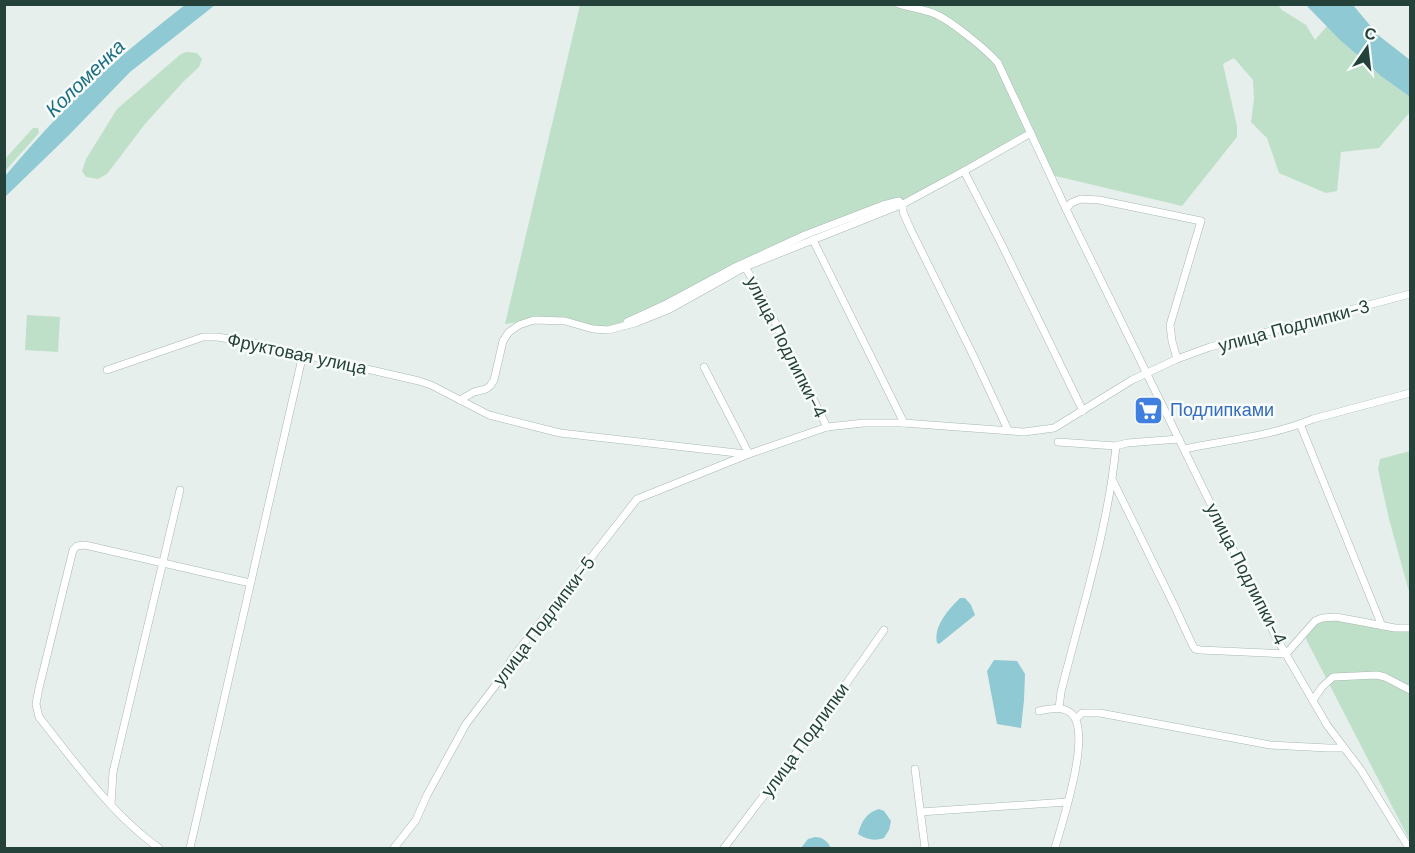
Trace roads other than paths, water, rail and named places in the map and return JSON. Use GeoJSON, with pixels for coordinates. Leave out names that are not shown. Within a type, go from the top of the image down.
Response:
{"type":"FeatureCollection","features":[{"type":"Feature","properties":{"kind":"street","name":"улица Подлипки-4"},"geometry":{"type":"LineString","coordinates":[[899,4],[934,14],[946,20],[995,60],[1002,71],[1066,209],[1286,654]]}},
{"type":"Feature","properties":{"kind":"street"},"geometry":{"type":"LineString","coordinates":[[460,400],[490,386],[494,380],[503,341],[509,332],[519,325],[534,320],[565,321],[609,330],[635,323],[670,309],[745,267],[906,202],[1030,132]]}},
{"type":"Feature","properties":{"kind":"street"},"geometry":{"type":"LineString","coordinates":[[964,171],[1083,411]]}},
{"type":"Feature","properties":{"kind":"street"},"geometry":{"type":"LineString","coordinates":[[1066,209],[1071,203],[1081,199],[1099,200],[1201,221],[1170,325],[1177,359]]}},
{"type":"Feature","properties":{"kind":"street"},"geometry":{"type":"LineString","coordinates":[[609,330],[664,305],[732,268],[805,235],[883,205],[906,202]]}},
{"type":"Feature","properties":{"kind":"street"},"geometry":{"type":"LineString","coordinates":[[906,202],[903,212],[910,228],[1008,430]]}},
{"type":"Feature","properties":{"kind":"street"},"geometry":{"type":"LineString","coordinates":[[813,240],[904,423]]}},
{"type":"Feature","properties":{"kind":"street","name":"улица Подлипки-4"},"geometry":{"type":"LineString","coordinates":[[745,267],[760,292],[827,427]]}},
{"type":"Feature","properties":{"kind":"street","name":"улица Подлипки-3"},"geometry":{"type":"LineString","coordinates":[[1147,373],[1210,347],[1410,294]]}},
{"type":"Feature","properties":{"kind":"street","name":"Фруктовая улица"},"geometry":{"type":"LineString","coordinates":[[107,370],[202,337],[217,337],[249,342],[420,381],[489,415],[560,433],[748,454]]}},
{"type":"Feature","properties":{"kind":"street"},"geometry":{"type":"LineString","coordinates":[[190,849],[303,354]]}},
{"type":"Feature","properties":{"kind":"street"},"geometry":{"type":"LineString","coordinates":[[704,368],[748,454]]}},
{"type":"Feature","properties":{"kind":"street","name":"улица Подлипки-4"},"geometry":{"type":"LineString","coordinates":[[748,454],[827,427],[864,423],[904,423],[1024,432],[1054,428],[1147,373]]}},
{"type":"Feature","properties":{"kind":"street"},"geometry":{"type":"LineString","coordinates":[[1184,449],[1259,435],[1410,393]]}},
{"type":"Feature","properties":{"kind":"street"},"geometry":{"type":"LineString","coordinates":[[1300,424],[1382,626]]}},
{"type":"Feature","properties":{"kind":"street"},"geometry":{"type":"LineString","coordinates":[[1058,442],[1116,446],[1127,442],[1179,439]]}},
{"type":"Feature","properties":{"kind":"street"},"geometry":{"type":"LineString","coordinates":[[1059,708],[1113,481],[1116,446]]}},
{"type":"Feature","properties":{"kind":"street","name":"улица Подлипки-5"},"geometry":{"type":"LineString","coordinates":[[394,849],[416,820],[466,724],[514,656],[637,499],[748,454]]}},
{"type":"Feature","properties":{"kind":"street","name":"улица Подлипки-4"},"geometry":{"type":"LineString","coordinates":[[1113,481],[1195,649],[1286,654]]}},
{"type":"Feature","properties":{"kind":"street"},"geometry":{"type":"LineString","coordinates":[[111,804],[114,772],[180,490]]}},
{"type":"Feature","properties":{"kind":"street"},"geometry":{"type":"LineString","coordinates":[[159,849],[111,804],[39,717],[36,704],[39,688],[73,550],[77,546],[85,545],[250,583]]}},
{"type":"Feature","properties":{"kind":"street"},"geometry":{"type":"LineString","coordinates":[[1409,849],[1361,770],[1327,725],[1286,654],[1315,621],[1322,618],[1336,617],[1395,628],[1410,628]]}},
{"type":"Feature","properties":{"kind":"street","name":"улица Подлипки"},"geometry":{"type":"LineString","coordinates":[[724,849],[815,728],[884,630]]}},
{"type":"Feature","properties":{"kind":"street"},"geometry":{"type":"LineString","coordinates":[[1313,700],[1333,677],[1385,676],[1410,690]]}},
{"type":"Feature","properties":{"kind":"street"},"geometry":{"type":"LineString","coordinates":[[1039,711],[1059,708],[1069,712],[1076,719],[1079,737],[1076,772],[1055,849]]}},
{"type":"Feature","properties":{"kind":"street"},"geometry":{"type":"LineString","coordinates":[[1076,719],[1083,713],[1100,713],[1270,745],[1344,748]]}},
{"type":"Feature","properties":{"kind":"street"},"geometry":{"type":"LineString","coordinates":[[915,769],[925,849]]}},
{"type":"Feature","properties":{"kind":"street"},"geometry":{"type":"LineString","coordinates":[[920,812],[1067,802]]}},
{"type":"Feature","properties":{"kind":"water"},"geometry":{"type":"Polygon","coordinates":[[[185,5],[215,5],[130,72],[5,197],[5,176],[59,116],[117,60],[185,5]]]}},
{"type":"Feature","properties":{"kind":"water"},"geometry":{"type":"Polygon","coordinates":[[[1306,5],[1353,5],[1378,35],[1410,60],[1410,97],[1381,76],[1340,40],[1306,5]]]}},
{"type":"Feature","properties":{"kind":"water"},"geometry":{"type":"Polygon","coordinates":[[[960,598],[965,598],[975,615],[939,644],[936,637],[937,630],[947,613],[960,598]]]}},
{"type":"Feature","properties":{"kind":"water"},"geometry":{"type":"Polygon","coordinates":[[[994,660],[1017,661],[1025,674],[1021,728],[997,724],[987,671],[994,660]]]}},
{"type":"Feature","properties":{"kind":"water"},"geometry":{"type":"Polygon","coordinates":[[[879,809],[884,811],[891,821],[884,838],[871,839],[858,834],[865,818],[871,812],[879,809]]]}},
{"type":"Feature","properties":{"kind":"water"},"geometry":{"type":"Polygon","coordinates":[[[815,837],[825,840],[831,848],[801,848],[808,839],[815,837]]]}},
{"type":"Feature","properties":{"kind":"place","name":"Подлипками"},"geometry":{"type":"Point","coordinates":[1149,410]}},
{"type":"Feature","properties":{"kind":"water label","name":"Коломенка"},"geometry":{"type":"Point","coordinates":[85,78]}}]}
